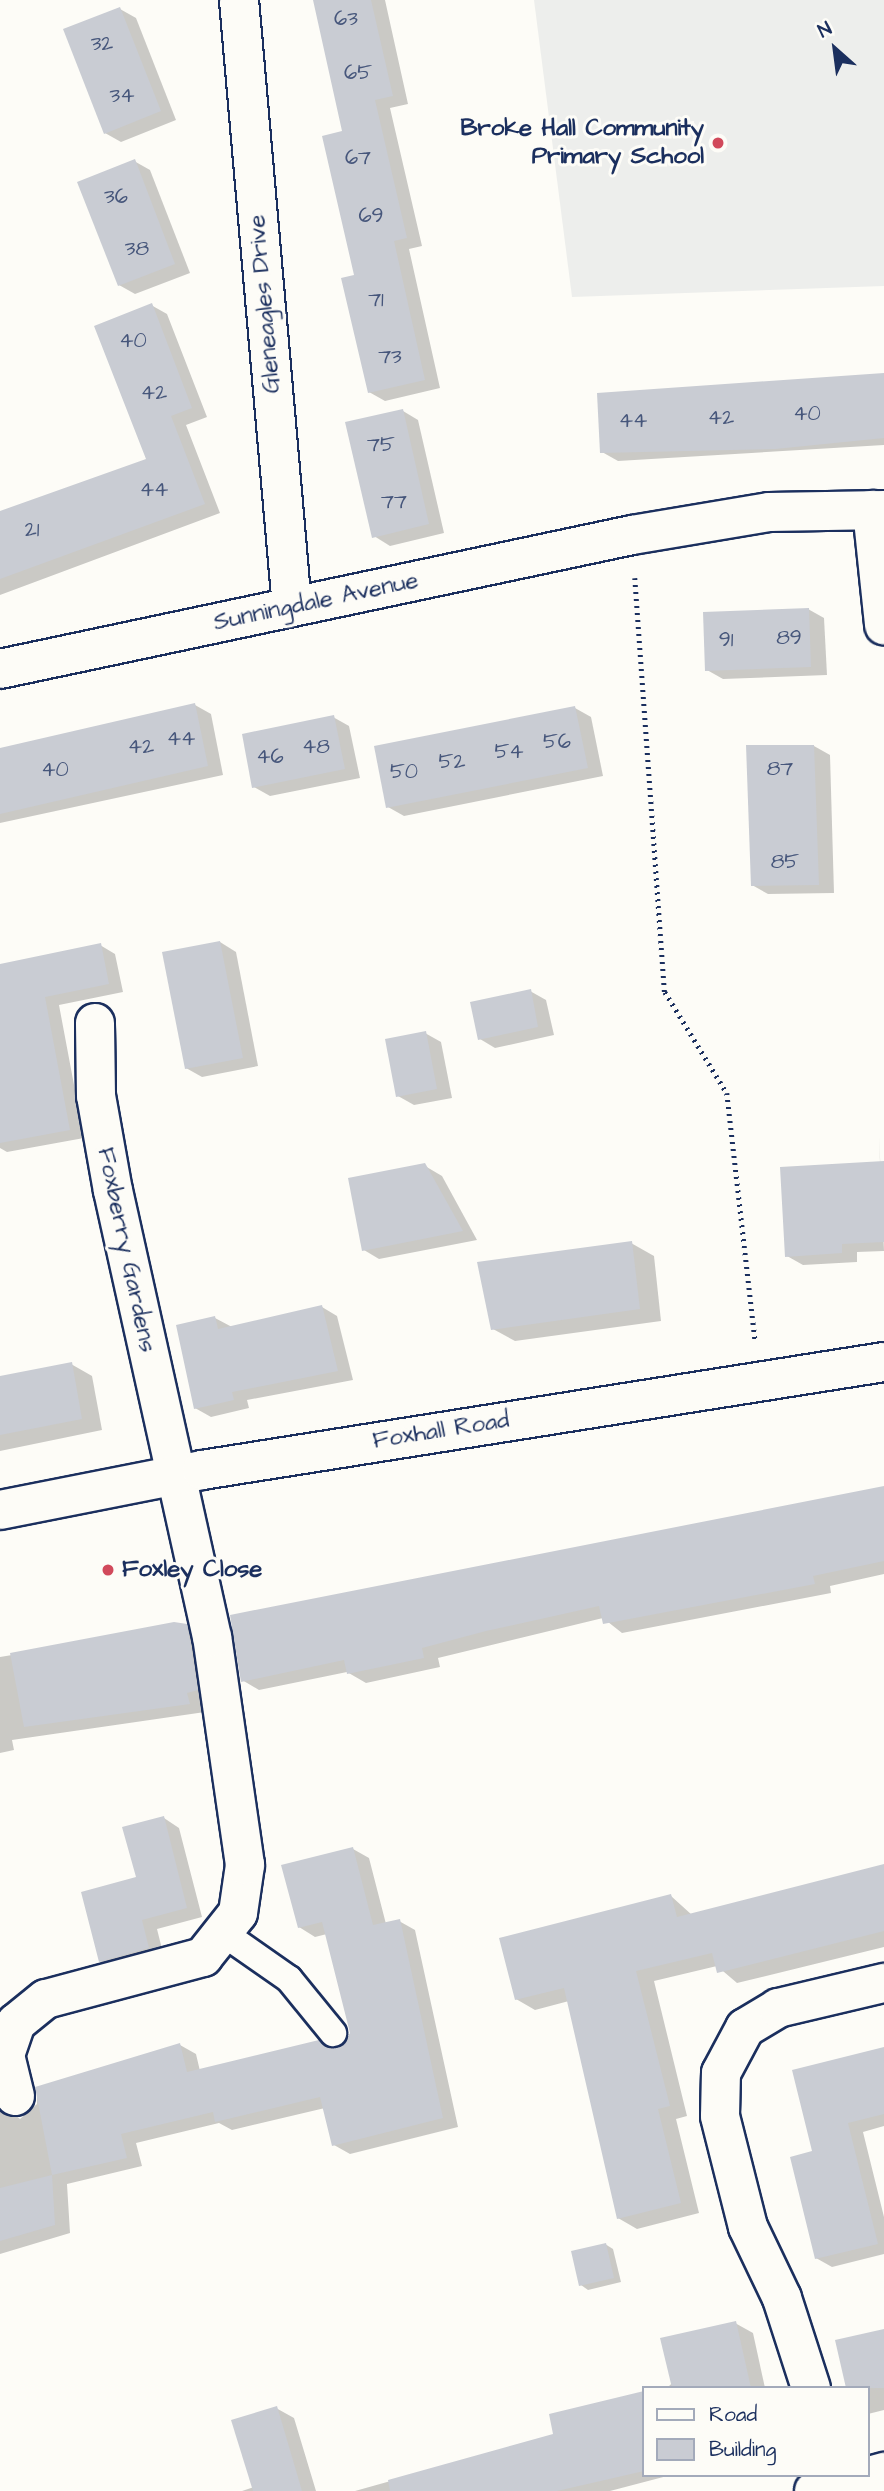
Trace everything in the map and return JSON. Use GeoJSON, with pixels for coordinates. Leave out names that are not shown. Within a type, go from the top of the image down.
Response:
{"type":"FeatureCollection","features":[{"type":"Feature","properties":{"kind":"street","name":"Gleneagles Drive"},"geometry":{"type":"LineString","coordinates":[[239,0],[292,607]]}},
{"type":"Feature","properties":{"kind":"street","name":"Sunningdale Avenue"},"geometry":{"type":"LineString","coordinates":[[0,669],[632,535],[769,512],[878,510]]}},
{"type":"Feature","properties":{"kind":"street"},"geometry":{"type":"LineString","coordinates":[[878,510],[884,625]]}},
{"type":"Feature","properties":{"kind":"street","name":"Foxberry Gardens"},"geometry":{"type":"LineString","coordinates":[[95,1023],[98,1110],[173,1475]]}},
{"type":"Feature","properties":{"kind":"street","name":"Foxhall Road"},"geometry":{"type":"LineString","coordinates":[[0,1510],[173,1475],[884,1362]]}},
{"type":"Feature","properties":{"kind":"street"},"geometry":{"type":"LineString","coordinates":[[15,2096],[5,2055],[16,2023],[46,1999],[203,1957],[226,1935],[238,1913],[245,1865],[212,1637],[173,1475]]}},
{"type":"Feature","properties":{"kind":"street"},"geometry":{"type":"LineString","coordinates":[[810,2386],[782,2298],[748,2227],[720,2116],[721,2073],[746,2028],[778,2008],[884,1983]]}},
{"type":"Feature","properties":{"kind":"street"},"geometry":{"type":"LineString","coordinates":[[832,2483],[860,2477]]}},
{"type":"Feature","properties":{"kind":"lane"},"geometry":{"type":"LineString","coordinates":[[226,1935],[289,1979],[333,2033]]}},
{"type":"Feature","properties":{"kind":"path"},"geometry":{"type":"LineString","coordinates":[[632,535],[665,992],[727,1093],[760,1380]]}},
{"type":"Feature","properties":{"kind":"shaded area","name":"Broke Hall Community Primary School"},"geometry":{"type":"Polygon","coordinates":[[[534,0],[884,0],[884,286],[572,297],[534,0]]]}},
{"type":"Feature","properties":{"kind":"building"},"geometry":{"type":"Polygon","coordinates":[[[313,0],[371,0],[393,96],[375,100],[407,238],[394,241],[425,380],[368,393],[341,278],[354,275],[322,136],[342,131],[313,0]]]}},
{"type":"Feature","properties":{"kind":"building"},"geometry":{"type":"Polygon","coordinates":[[[120,7],[161,111],[104,134],[63,29],[120,7]]]}},
{"type":"Feature","properties":{"kind":"building"},"geometry":{"type":"Polygon","coordinates":[[[135,159],[175,264],[118,286],[77,182],[135,159]]]}},
{"type":"Feature","properties":{"kind":"building"},"geometry":{"type":"Polygon","coordinates":[[[152,303],[192,408],[171,416],[205,504],[0,579],[0,511],[146,459],[94,326],[152,303]]]}},
{"type":"Feature","properties":{"kind":"building"},"geometry":{"type":"Polygon","coordinates":[[[884,373],[884,438],[775,449],[600,453],[597,393],[884,373]]]}},
{"type":"Feature","properties":{"kind":"building"},"geometry":{"type":"Polygon","coordinates":[[[403,409],[429,524],[372,538],[345,422],[403,409]]]}},
{"type":"Feature","properties":{"kind":"building"},"geometry":{"type":"Polygon","coordinates":[[[809,608],[811,667],[705,671],[703,612],[809,608]]]}},
{"type":"Feature","properties":{"kind":"building"},"geometry":{"type":"Polygon","coordinates":[[[195,703],[208,766],[0,814],[0,748],[195,703]]]}},
{"type":"Feature","properties":{"kind":"building"},"geometry":{"type":"Polygon","coordinates":[[[575,706],[588,768],[386,808],[374,746],[575,706]]]}},
{"type":"Feature","properties":{"kind":"building"},"geometry":{"type":"Polygon","coordinates":[[[334,715],[345,769],[252,788],[242,734],[334,715]]]}},
{"type":"Feature","properties":{"kind":"building"},"geometry":{"type":"Polygon","coordinates":[[[746,745],[814,745],[819,885],[751,886],[746,745]]]}},
{"type":"Feature","properties":{"kind":"building"},"geometry":{"type":"Polygon","coordinates":[[[220,941],[243,1058],[185,1069],[162,952],[220,941]]]}},
{"type":"Feature","properties":{"kind":"building"},"geometry":{"type":"Polygon","coordinates":[[[101,943],[109,984],[45,997],[70,1130],[0,1143],[0,964],[101,943]]]}},
{"type":"Feature","properties":{"kind":"building"},"geometry":{"type":"Polygon","coordinates":[[[531,989],[538,1027],[478,1040],[470,1002],[531,989]]]}},
{"type":"Feature","properties":{"kind":"building"},"geometry":{"type":"Polygon","coordinates":[[[426,1031],[437,1089],[396,1097],[385,1039],[426,1031]]]}},
{"type":"Feature","properties":{"kind":"building"},"geometry":{"type":"Polygon","coordinates":[[[884,1161],[884,1242],[842,1244],[842,1253],[785,1257],[780,1167],[884,1161]]]}},
{"type":"Feature","properties":{"kind":"building"},"geometry":{"type":"Polygon","coordinates":[[[425,1163],[463,1231],[362,1251],[348,1178],[425,1163]]]}},
{"type":"Feature","properties":{"kind":"building"},"geometry":{"type":"Polygon","coordinates":[[[632,1241],[640,1309],[491,1330],[477,1262],[632,1241]]]}},
{"type":"Feature","properties":{"kind":"building"},"geometry":{"type":"Polygon","coordinates":[[[322,1305],[338,1371],[232,1392],[234,1400],[194,1409],[176,1325],[215,1316],[218,1329],[322,1305]]]}},
{"type":"Feature","properties":{"kind":"building"},"geometry":{"type":"Polygon","coordinates":[[[72,1362],[82,1419],[0,1435],[0,1376],[72,1362]]]}},
{"type":"Feature","properties":{"kind":"building"},"geometry":{"type":"Polygon","coordinates":[[[884,1486],[884,1561],[813,1576],[815,1584],[603,1624],[599,1606],[422,1648],[424,1658],[347,1674],[344,1660],[241,1682],[230,1615],[884,1486]]]}},
{"type":"Feature","properties":{"kind":"building"},"geometry":{"type":"Polygon","coordinates":[[[174,1622],[187,1624],[198,1690],[187,1693],[190,1704],[24,1727],[10,1653],[174,1622]]]}},
{"type":"Feature","properties":{"kind":"building"},"geometry":{"type":"Polygon","coordinates":[[[164,1816],[187,1908],[142,1920],[149,1948],[99,1962],[81,1892],[136,1877],[122,1827],[164,1816]]]}},
{"type":"Feature","properties":{"kind":"building"},"geometry":{"type":"Polygon","coordinates":[[[353,1847],[373,1925],[400,1919],[443,2118],[332,2146],[320,2097],[215,2122],[213,2112],[121,2134],[127,2158],[52,2175],[35,2087],[180,2043],[187,2072],[319,2040],[328,2048],[343,2045],[350,2033],[322,1922],[298,1928],[281,1865],[353,1847]]]}},
{"type":"Feature","properties":{"kind":"building"},"geometry":{"type":"Polygon","coordinates":[[[884,1864],[884,1931],[717,1973],[712,1953],[636,1971],[670,2106],[658,2109],[681,2203],[617,2219],[564,1988],[515,2000],[499,1938],[671,1894],[677,1917],[884,1864]]]}},
{"type":"Feature","properties":{"kind":"building"},"geometry":{"type":"Polygon","coordinates":[[[884,2047],[884,2114],[848,2123],[878,2244],[815,2259],[790,2157],[812,2151],[792,2070],[884,2047]]]}},
{"type":"Feature","properties":{"kind":"building"},"geometry":{"type":"Polygon","coordinates":[[[52,2175],[55,2225],[0,2241],[0,2188],[52,2175]]]}},
{"type":"Feature","properties":{"kind":"building"},"geometry":{"type":"Polygon","coordinates":[[[606,2243],[614,2278],[579,2286],[571,2251],[606,2243]]]}},
{"type":"Feature","properties":{"kind":"building"},"geometry":{"type":"Polygon","coordinates":[[[736,2321],[751,2386],[672,2386],[660,2338],[736,2321]]]}},
{"type":"Feature","properties":{"kind":"building"},"geometry":{"type":"Polygon","coordinates":[[[884,2329],[884,2388],[846,2386],[835,2340],[884,2329]]]}},
{"type":"Feature","properties":{"kind":"building"},"geometry":{"type":"Polygon","coordinates":[[[642,2391],[642,2471],[557,2491],[390,2491],[388,2480],[553,2434],[549,2414],[642,2391]]]}},
{"type":"Feature","properties":{"kind":"building"},"geometry":{"type":"Polygon","coordinates":[[[277,2406],[302,2491],[253,2491],[231,2420],[277,2406]]]}},
{"type":"Feature","properties":{"kind":"place","name":"Broke Hall Community Primary School"},"geometry":{"type":"Point","coordinates":[718,143]}},
{"type":"Feature","properties":{"kind":"place","name":"Foxley Close"},"geometry":{"type":"Point","coordinates":[108,1570]}}]}
